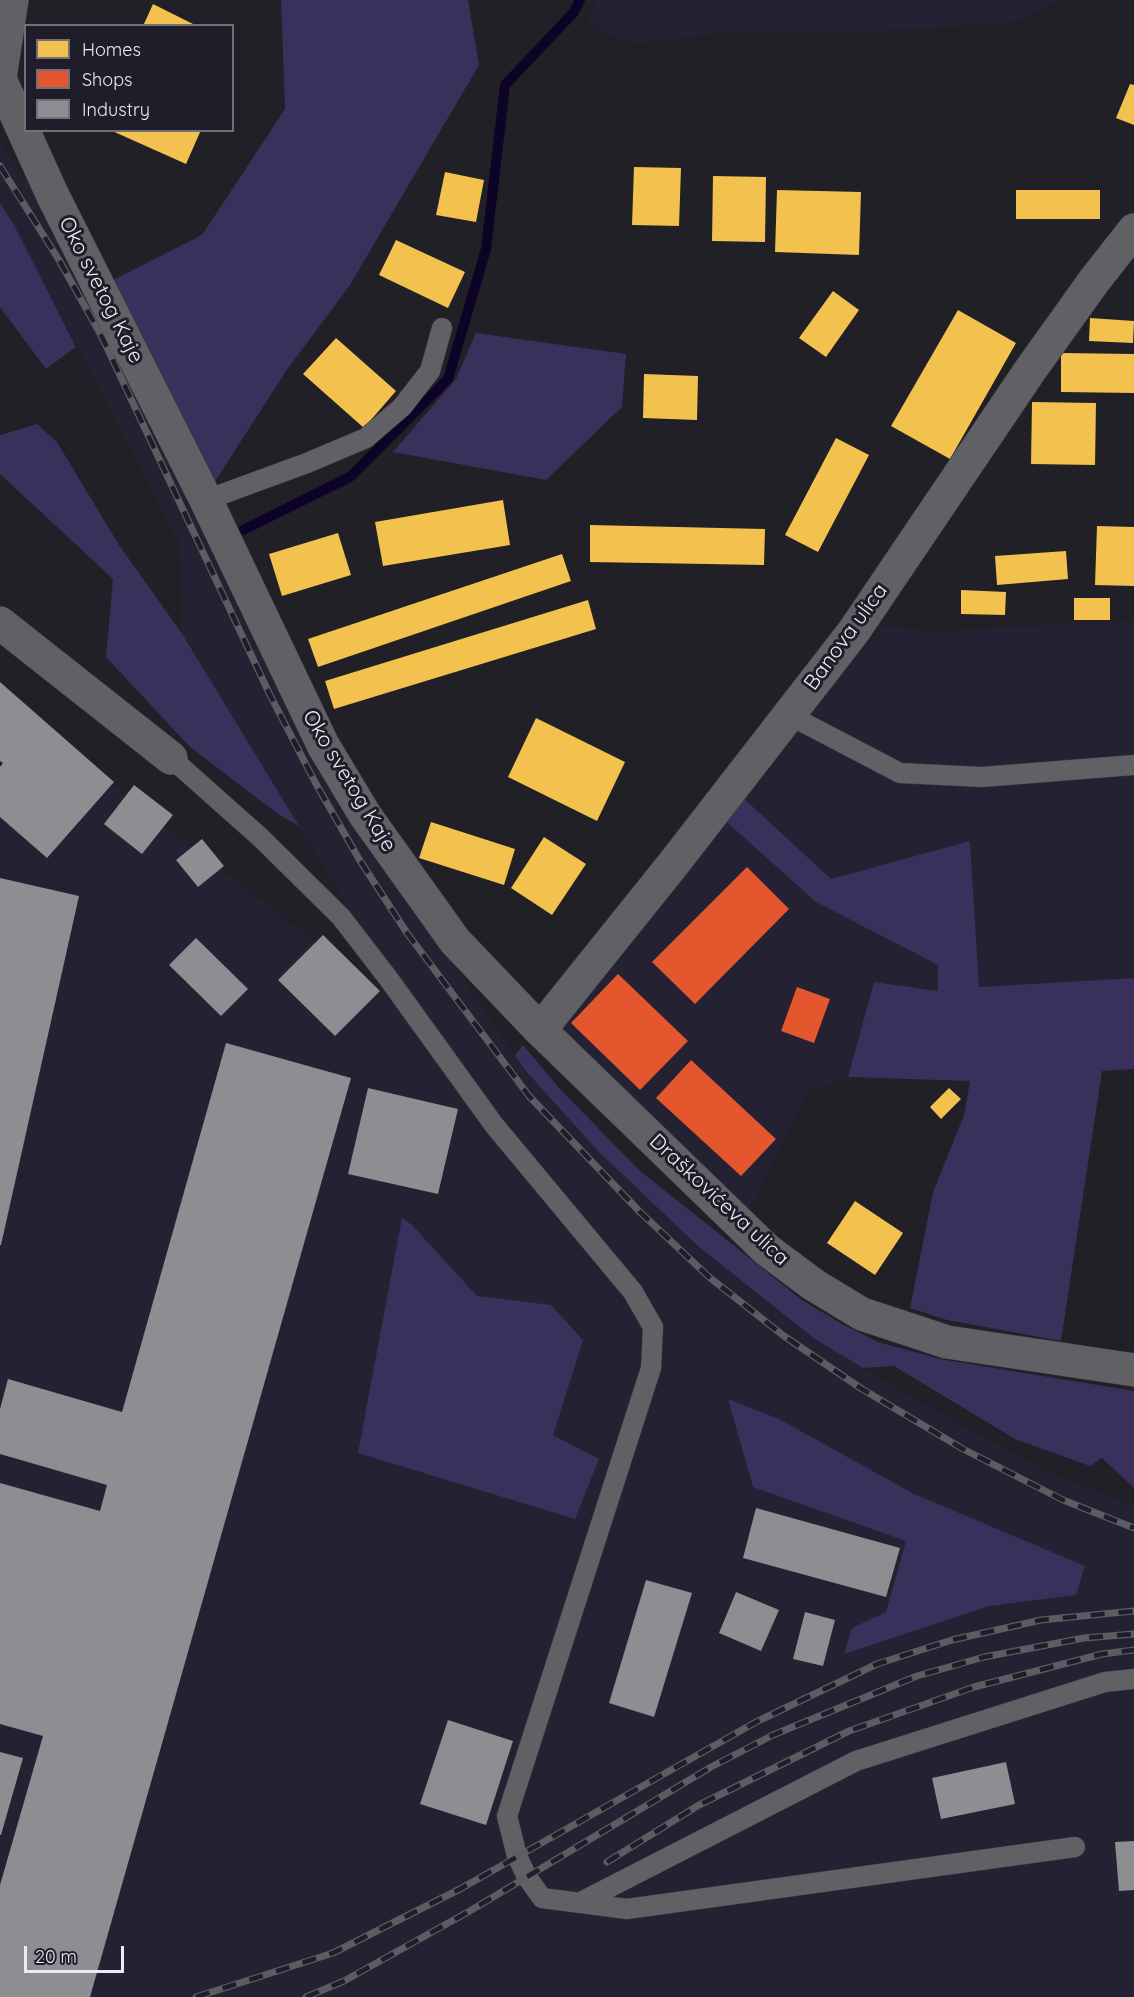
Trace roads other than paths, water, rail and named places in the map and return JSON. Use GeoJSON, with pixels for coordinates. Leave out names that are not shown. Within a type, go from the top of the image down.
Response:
{"type":"FeatureCollection","features":[{"type":"Feature","properties":{"kind":"street","name":"Oko svetog Kaje"},"geometry":{"type":"LineString","coordinates":[[12,0],[0,78],[24,131]]}},
{"type":"Feature","properties":{"kind":"street","name":"Oko svetog Kaje"},"geometry":{"type":"LineString","coordinates":[[24,132],[53,196],[206,500],[323,745],[365,815],[455,941],[540,1030]]}},
{"type":"Feature","properties":{"kind":"street","name":"Banova ulica"},"geometry":{"type":"LineString","coordinates":[[540,1030],[674,863],[854,631],[1031,369],[1134,230]]}},
{"type":"Feature","properties":{"kind":"street"},"geometry":{"type":"LineString","coordinates":[[0,623],[171,758]]}},
{"type":"Feature","properties":{"kind":"street","name":"Draškovićeva ulica"},"geometry":{"type":"LineString","coordinates":[[540,1030],[767,1250],[814,1284],[862,1314],[947,1342],[1134,1370]]}},
{"type":"Feature","properties":{"kind":"lane"},"geometry":{"type":"LineString","coordinates":[[206,500],[307,463],[366,438],[402,407],[430,371],[442,328]]}},
{"type":"Feature","properties":{"kind":"lane"},"geometry":{"type":"LineString","coordinates":[[789,715],[900,773],[982,777],[1134,765]]}},
{"type":"Feature","properties":{"kind":"lane"},"geometry":{"type":"LineString","coordinates":[[171,758],[261,838],[341,917],[494,1125],[633,1292],[653,1327],[651,1368],[507,1816],[517,1856],[527,1877],[542,1898],[627,1909],[1075,1847]]}},
{"type":"Feature","properties":{"kind":"lane"},"geometry":{"type":"LineString","coordinates":[[579,1903],[856,1761],[1105,1682],[1134,1679]]}},
{"type":"Feature","properties":{"kind":"waterway"},"geometry":{"type":"LineString","coordinates":[[243,530],[350,477],[448,379],[486,249],[505,85],[574,12],[580,0]]}},
{"type":"Feature","properties":{"kind":"railway"},"geometry":{"type":"LineString","coordinates":[[0,166],[59,260],[102,337],[270,695],[316,784],[359,859],[407,933],[529,1096],[640,1212],[709,1277],[784,1336],[862,1389],[963,1449],[1063,1500],[1134,1528]]}},
{"type":"Feature","properties":{"kind":"railway"},"geometry":{"type":"LineString","coordinates":[[196,1997],[333,1953],[460,1889],[756,1722],[877,1664],[952,1640],[1041,1620],[1134,1611]]}},
{"type":"Feature","properties":{"kind":"railway"},"geometry":{"type":"LineString","coordinates":[[306,1997],[344,1981],[468,1912],[711,1767],[773,1735],[917,1676],[984,1657],[1084,1638],[1134,1634]]}},
{"type":"Feature","properties":{"kind":"railway"},"geometry":{"type":"LineString","coordinates":[[607,1862],[699,1805],[849,1731],[974,1687],[1102,1654],[1134,1650]]}}]}
